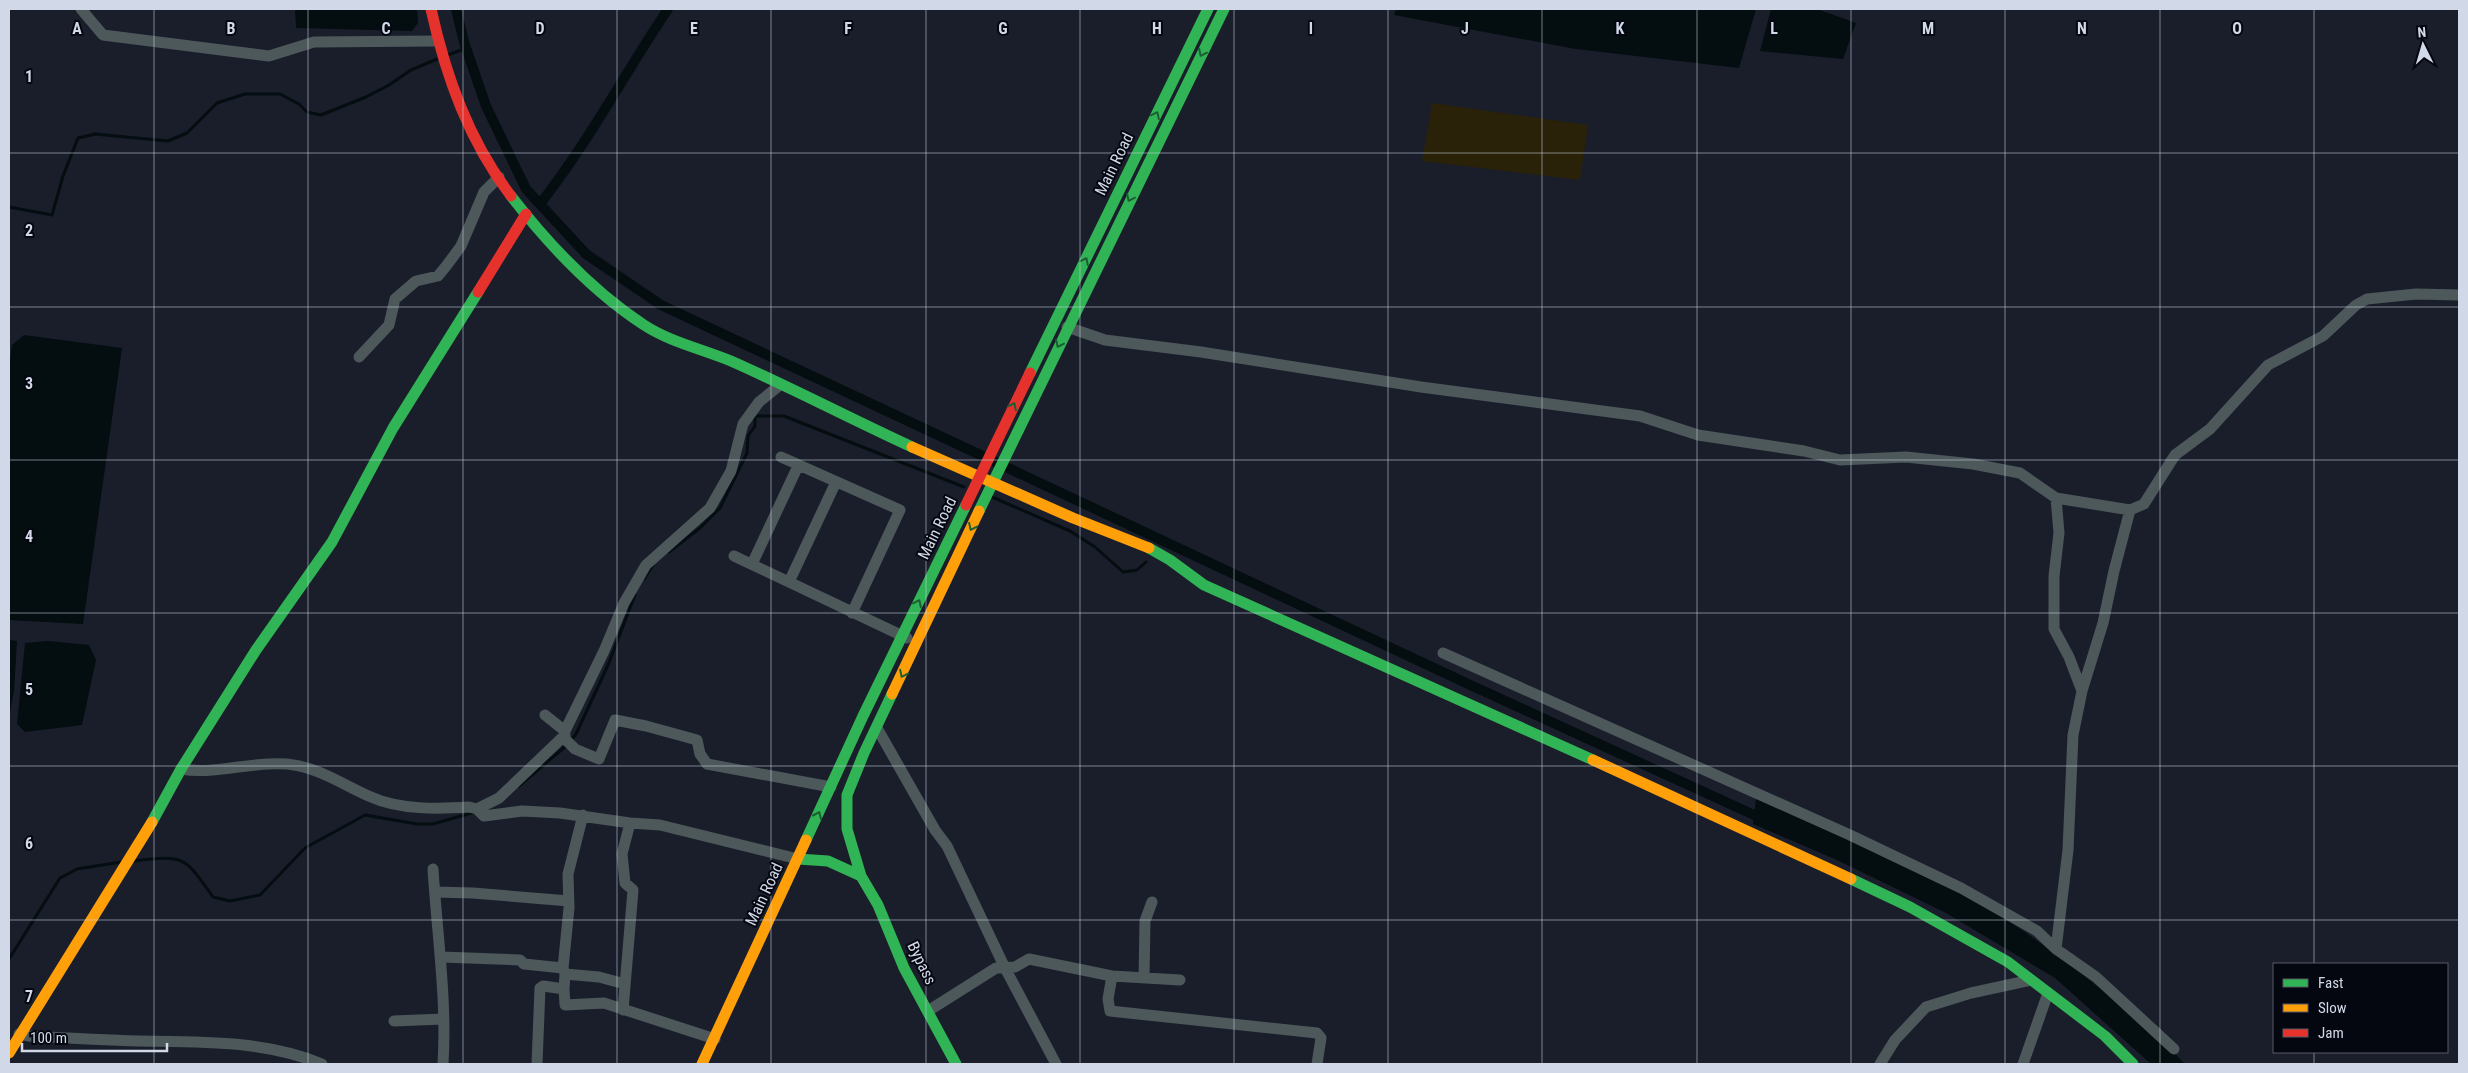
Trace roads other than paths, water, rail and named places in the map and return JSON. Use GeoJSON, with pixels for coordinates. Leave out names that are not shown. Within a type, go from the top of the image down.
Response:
{"type":"FeatureCollection","features":[{"type":"Feature","properties":{"kind":"main road"},"geometry":{"type":"LineString","coordinates":[[431,9],[436,41],[451,89],[499,177],[550,245],[592,285],[645,326],[725,358],[780,385],[1121,539],[1151,548],[1204,585],[1742,827],[1918,912],[2008,962],[2105,1036],[2133,1064]]}},
{"type":"Feature","properties":{"kind":"main road","name":"Main Road"},"geometry":{"type":"LineString","coordinates":[[702,1064],[902,636],[1208,9]]}},
{"type":"Feature","properties":{"kind":"main road","name":"Main Road"},"geometry":{"type":"LineString","coordinates":[[864,753],[918,642],[1003,458],[1224,9]]}},
{"type":"Feature","properties":{"kind":"main road"},"geometry":{"type":"LineString","coordinates":[[9,1052],[146,833],[181,769],[256,650],[332,542],[393,428],[526,214]]}},
{"type":"Feature","properties":{"kind":"main road","name":"Bypass"},"geometry":{"type":"LineString","coordinates":[[864,753],[847,795],[845,812],[847,829],[860,876],[878,905],[904,968],[956,1064]]}},
{"type":"Feature","properties":{"kind":"main road"},"geometry":{"type":"LineString","coordinates":[[798,859],[828,861],[860,876]]}},
{"type":"Feature","properties":{"kind":"street"},"geometry":{"type":"LineString","coordinates":[[81,9],[103,35],[240,54],[269,56],[314,42],[436,41]]}},
{"type":"Feature","properties":{"kind":"street"},"geometry":{"type":"LineString","coordinates":[[359,357],[390,325],[395,299],[416,281],[438,276],[461,246],[484,192],[499,177]]}},
{"type":"Feature","properties":{"kind":"street"},"geometry":{"type":"LineString","coordinates":[[1067,327],[1105,340],[1201,352],[1421,387],[1640,416],[1698,435],[1804,451],[1840,460],[1906,457],[1973,464],[2020,473],[2056,498],[2130,510],[2144,504],[2175,454],[2210,429],[2268,365],[2323,336],[2356,305],[2367,299],[2416,294],[2459,295]]}},
{"type":"Feature","properties":{"kind":"street"},"geometry":{"type":"LineString","coordinates":[[480,812],[499,798],[565,735],[604,652],[624,603],[646,565],[710,508],[731,471],[743,424],[759,402],[780,385]]}},
{"type":"Feature","properties":{"kind":"street"},"geometry":{"type":"LineString","coordinates":[[782,457],[798,466],[900,510],[852,613]]}},
{"type":"Feature","properties":{"kind":"street"},"geometry":{"type":"LineString","coordinates":[[752,564],[798,466]]}},
{"type":"Feature","properties":{"kind":"street"},"geometry":{"type":"LineString","coordinates":[[789,582],[836,482]]}},
{"type":"Feature","properties":{"kind":"street"},"geometry":{"type":"LineString","coordinates":[[2056,498],[2059,534],[2054,576],[2054,629],[2069,657],[2082,691]]}},
{"type":"Feature","properties":{"kind":"street"},"geometry":{"type":"LineString","coordinates":[[2056,949],[2068,850],[2073,735],[2082,691],[2104,623],[2114,571],[2130,510]]}},
{"type":"Feature","properties":{"kind":"street"},"geometry":{"type":"LineString","coordinates":[[734,556],[852,613],[918,642]]}},
{"type":"Feature","properties":{"kind":"street"},"geometry":{"type":"LineString","coordinates":[[1443,653],[1850,835],[1961,888],[2037,931],[2056,949],[2096,977],[2174,1049]]}},
{"type":"Feature","properties":{"kind":"street"},"geometry":{"type":"LineString","coordinates":[[545,715],[565,735],[575,749],[599,759],[615,720],[646,726],[697,740],[700,754],[708,764],[713,766],[831,787]]}},
{"type":"Feature","properties":{"kind":"street"},"geometry":{"type":"LineString","coordinates":[[877,728],[935,830],[947,846],[1005,968],[1056,1064]]}},
{"type":"Feature","properties":{"kind":"street"},"geometry":{"type":"LineString","coordinates":[[181,769],[201,772],[265,764],[288,764],[329,775],[373,798],[412,807],[469,807],[480,812],[522,811],[583,815],[630,823],[660,825],[798,859]]}},
{"type":"Feature","properties":{"kind":"street"},"geometry":{"type":"LineString","coordinates":[[583,815],[568,874],[569,901],[564,971],[565,1005],[595,1005],[599,1002],[715,1039]]}},
{"type":"Feature","properties":{"kind":"street"},"geometry":{"type":"LineString","coordinates":[[622,1010],[633,890],[625,883],[622,854],[630,823]]}},
{"type":"Feature","properties":{"kind":"street"},"geometry":{"type":"LineString","coordinates":[[433,869],[441,957],[444,1019],[443,1064]]}},
{"type":"Feature","properties":{"kind":"street"},"geometry":{"type":"LineString","coordinates":[[434,892],[473,892],[569,901]]}},
{"type":"Feature","properties":{"kind":"street"},"geometry":{"type":"LineString","coordinates":[[1144,978],[1145,921],[1152,902]]}},
{"type":"Feature","properties":{"kind":"street"},"geometry":{"type":"LineString","coordinates":[[441,957],[520,960],[524,964],[599,977],[625,984]]}},
{"type":"Feature","properties":{"kind":"street"},"geometry":{"type":"LineString","coordinates":[[928,1011],[996,968],[1015,967],[1029,959],[1112,976],[1180,980]]}},
{"type":"Feature","properties":{"kind":"street"},"geometry":{"type":"LineString","coordinates":[[1112,976],[1108,999],[1110,1011],[1317,1033],[1322,1038],[1317,1064]]}},
{"type":"Feature","properties":{"kind":"street"},"geometry":{"type":"LineString","coordinates":[[1880,1064],[1895,1040],[1926,1007],[1971,993],[2031,980]]}},
{"type":"Feature","properties":{"kind":"street"},"geometry":{"type":"LineString","coordinates":[[537,1064],[540,988],[543,986],[564,989]]}},
{"type":"Feature","properties":{"kind":"street"},"geometry":{"type":"LineString","coordinates":[[2023,1064],[2048,993]]}},
{"type":"Feature","properties":{"kind":"street"},"geometry":{"type":"LineString","coordinates":[[394,1021],[444,1019]]}},
{"type":"Feature","properties":{"kind":"street"},"geometry":{"type":"LineString","coordinates":[[19,1034],[138,1041],[211,1041],[293,1053],[317,1063]]}},
{"type":"Feature","properties":{"kind":"waterway"},"geometry":{"type":"LineString","coordinates":[[456,9],[464,42],[486,106],[526,189],[586,254],[661,305],[1466,683],[1765,820]]}},
{"type":"Feature","properties":{"kind":"waterway"},"geometry":{"type":"LineString","coordinates":[[540,204],[574,157],[668,9]]}},
{"type":"Feature","properties":{"kind":"waterway"},"geometry":{"type":"LineString","coordinates":[[445,56],[467,48]]}},
{"type":"Feature","properties":{"kind":"waterway"},"geometry":{"type":"LineString","coordinates":[[9,207],[52,215],[63,176],[78,138],[95,134],[168,141],[187,133],[217,103],[245,94],[280,94],[299,104],[307,112],[321,115],[366,97],[389,85],[411,70],[437,59]]}},
{"type":"Feature","properties":{"kind":"waterway"},"geometry":{"type":"LineString","coordinates":[[669,552],[700,528],[720,508],[747,453],[748,436],[755,426],[755,416],[784,416],[964,487]]}},
{"type":"Feature","properties":{"kind":"waterway"},"geometry":{"type":"LineString","coordinates":[[992,497],[1070,531],[1095,547],[1123,572],[1137,570],[1146,562]]}},
{"type":"Feature","properties":{"kind":"waterway"},"geometry":{"type":"LineString","coordinates":[[644,579],[653,565]]}},
{"type":"Feature","properties":{"kind":"waterway"},"geometry":{"type":"LineString","coordinates":[[571,740],[576,734],[608,665],[635,595]]}},
{"type":"Feature","properties":{"kind":"waterway"},"geometry":{"type":"LineString","coordinates":[[519,786],[567,745]]}},
{"type":"Feature","properties":{"kind":"waterway"},"geometry":{"type":"LineString","coordinates":[[134,861],[164,858],[182,861],[196,873],[213,897],[230,901],[260,895],[305,848],[365,815],[417,824],[433,824],[475,812]]}},
{"type":"Feature","properties":{"kind":"waterway"},"geometry":{"type":"LineString","coordinates":[[9,959],[60,878],[77,869],[121,862]]}}]}
